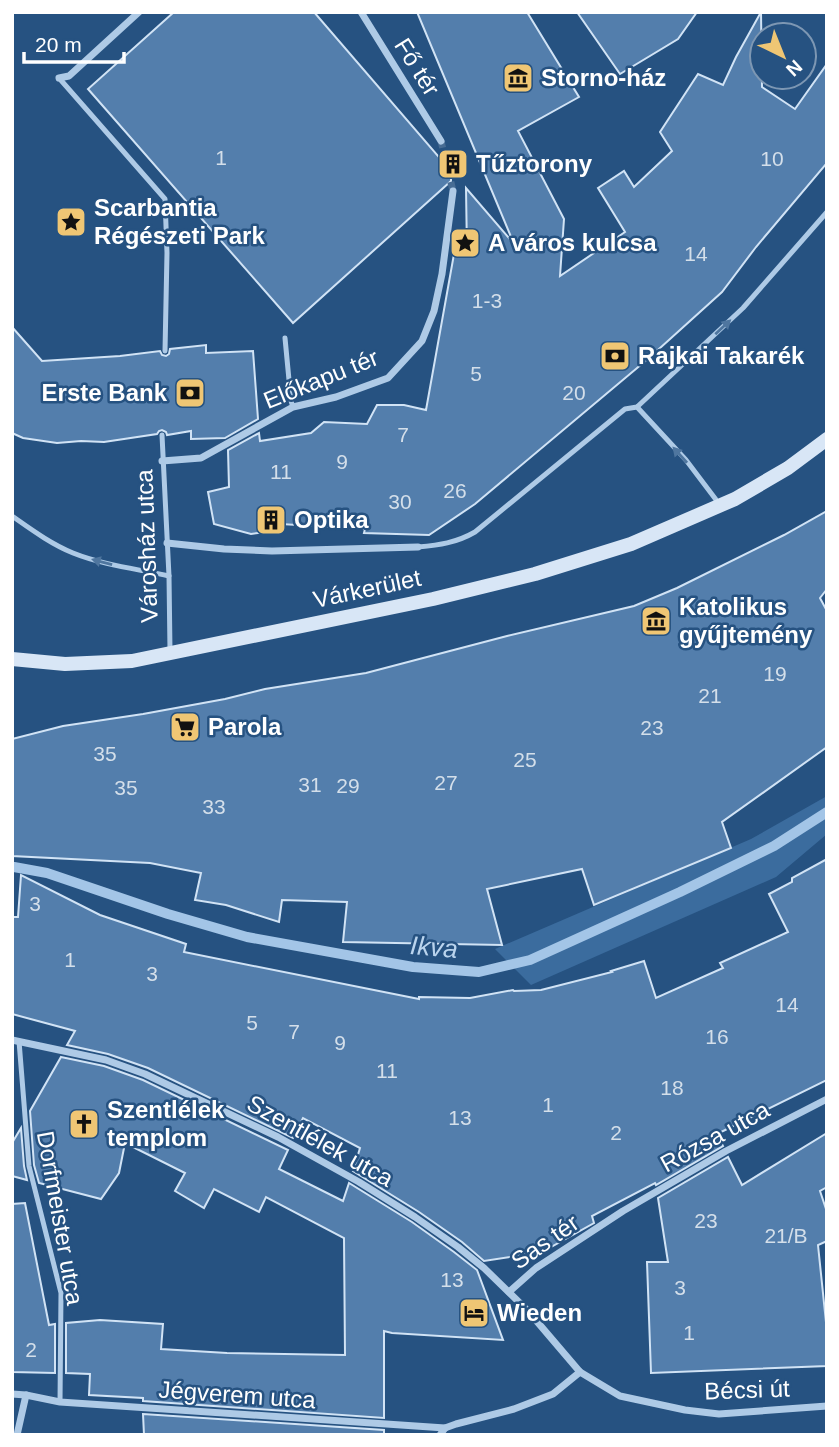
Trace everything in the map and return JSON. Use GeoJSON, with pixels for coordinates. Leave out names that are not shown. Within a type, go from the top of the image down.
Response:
{"type":"FeatureCollection","features":[{"type":"Feature","properties":{"kind":"street"},"geometry":{"type":"LineString","coordinates":[[59,78],[69,76],[139,12]]}},
{"type":"Feature","properties":{"kind":"street","name":"Fő tér"},"geometry":{"type":"LineString","coordinates":[[361,12],[441,141]]}},
{"type":"Feature","properties":{"kind":"street","name":"Előkapu tér"},"geometry":{"type":"LineString","coordinates":[[162,461],[201,458],[293,407],[336,397],[388,378],[422,341],[433,311],[442,274],[453,191]]}},
{"type":"Feature","properties":{"kind":"street","name":"Várkerület"},"geometry":{"type":"LineString","coordinates":[[12,659],[65,664],[132,661],[433,599],[535,574],[631,544],[720,505],[788,468],[827,439]]}},
{"type":"Feature","properties":{"kind":"street","name":"Várkerület"},"geometry":{"type":"LineString","coordinates":[[167,543],[272,551],[418,547]]}},
{"type":"Feature","properties":{"kind":"street","name":"Szentlélek utca"},"geometry":{"type":"LineString","coordinates":[[16,1040],[106,1060],[145,1074],[278,1137],[415,1217],[484,1268],[509,1292]]}},
{"type":"Feature","properties":{"kind":"street","name":"Rózsa utca"},"geometry":{"type":"LineString","coordinates":[[623,1211],[726,1151],[827,1099]]}},
{"type":"Feature","properties":{"kind":"street","name":"Sas tér"},"geometry":{"type":"LineString","coordinates":[[623,1211],[536,1268],[509,1292],[580,1371],[620,1396],[627,1397]]}},
{"type":"Feature","properties":{"kind":"street"},"geometry":{"type":"LineString","coordinates":[[442,1431],[553,1394],[580,1371]]}},
{"type":"Feature","properties":{"kind":"street","name":"Jégverem utca"},"geometry":{"type":"LineString","coordinates":[[12,1394],[60,1402],[442,1431]]}},
{"type":"Feature","properties":{"kind":"street"},"geometry":{"type":"LineString","coordinates":[[17,1435],[26,1395]]}},
{"type":"Feature","properties":{"kind":"street","name":"Bécsi út"},"geometry":{"type":"LineString","coordinates":[[627,1397],[685,1410],[719,1414],[827,1406]]}},
{"type":"Feature","properties":{"kind":"lane"},"geometry":{"type":"LineString","coordinates":[[59,78],[165,199],[165,351]]}},
{"type":"Feature","properties":{"kind":"lane","name":"Várkerület"},"geometry":{"type":"LineString","coordinates":[[418,547],[449,544],[475,533],[625,409],[637,407],[743,308],[827,212]]}},
{"type":"Feature","properties":{"kind":"lane"},"geometry":{"type":"LineString","coordinates":[[285,338],[293,407]]}},
{"type":"Feature","properties":{"kind":"lane"},"geometry":{"type":"LineString","coordinates":[[637,407],[686,460],[720,505]]}},
{"type":"Feature","properties":{"kind":"lane","name":"Városház utca"},"geometry":{"type":"LineString","coordinates":[[162,435],[170,654]]}},
{"type":"Feature","properties":{"kind":"lane"},"geometry":{"type":"LineString","coordinates":[[12,516],[73,553],[113,565],[169,576]]}},
{"type":"Feature","properties":{"kind":"lane","name":"Dorfmeister utca"},"geometry":{"type":"LineString","coordinates":[[16,1040],[29,1166],[61,1293],[60,1402]]}},
{"type":"Feature","properties":{"kind":"shaded area"},"geometry":{"type":"Polygon","coordinates":[[[827,796],[827,834],[776,877],[531,985],[495,949],[751,839],[827,796]]]}},
{"type":"Feature","properties":{"kind":"building"},"geometry":{"type":"Polygon","coordinates":[[[174,12],[314,12],[451,171],[451,181],[293,323],[88,89],[174,12]]]}},
{"type":"Feature","properties":{"kind":"building"},"geometry":{"type":"Polygon","coordinates":[[[417,12],[527,12],[579,97],[518,131],[564,219],[560,276],[625,232],[598,188],[624,171],[634,187],[672,151],[660,132],[698,74],[723,85],[748,35],[748,91],[768,91],[795,109],[808,91],[818,91],[818,77],[827,64],[827,163],[722,292],[649,358],[475,504],[429,535],[364,533],[365,529],[281,524],[281,530],[251,534],[214,524],[208,492],[229,487],[228,450],[259,433],[260,441],[311,433],[324,422],[367,424],[377,405],[404,405],[426,410],[454,254],[467,253],[466,188],[514,244],[417,12]]]}},
{"type":"Feature","properties":{"kind":"building"},"geometry":{"type":"Polygon","coordinates":[[[577,12],[697,12],[678,39],[620,74],[577,12]]]}},
{"type":"Feature","properties":{"kind":"building"},"geometry":{"type":"Polygon","coordinates":[[[12,327],[42,361],[160,351],[166,356],[170,349],[206,345],[206,353],[253,351],[258,419],[225,438],[191,439],[191,431],[167,435],[162,430],[157,434],[104,442],[57,443],[23,438],[12,433],[12,327]]]}},
{"type":"Feature","properties":{"kind":"building"},"geometry":{"type":"Polygon","coordinates":[[[827,511],[827,589],[820,598],[827,611],[827,747],[722,822],[731,848],[594,905],[582,869],[487,889],[502,945],[343,942],[347,902],[282,900],[279,922],[226,905],[195,900],[201,873],[150,863],[12,856],[12,739],[63,726],[366,673],[634,606],[677,588],[827,511]]]}},
{"type":"Feature","properties":{"kind":"building"},"geometry":{"type":"Polygon","coordinates":[[[827,859],[827,1080],[717,1134],[723,1146],[656,1185],[655,1183],[592,1216],[594,1223],[542,1252],[484,1261],[419,1212],[353,1171],[360,1148],[303,1118],[293,1138],[148,1068],[108,1054],[67,1045],[75,1031],[12,1014],[12,917],[18,917],[21,875],[100,915],[186,944],[184,952],[419,999],[470,998],[513,990],[541,990],[644,961],[656,998],[723,968],[720,963],[788,932],[769,894],[827,859]]]}},
{"type":"Feature","properties":{"kind":"building"},"geometry":{"type":"Polygon","coordinates":[[[61,1057],[104,1066],[143,1080],[288,1150],[279,1169],[343,1201],[349,1183],[412,1222],[477,1270],[503,1340],[384,1331],[384,1418],[89,1395],[90,1374],[66,1373],[66,1323],[100,1320],[163,1324],[161,1349],[345,1355],[344,1238],[266,1197],[259,1212],[214,1189],[204,1208],[175,1191],[185,1173],[125,1143],[119,1173],[101,1199],[39,1183],[34,1165],[30,1111],[61,1057]]]}},
{"type":"Feature","properties":{"kind":"building"},"geometry":{"type":"Polygon","coordinates":[[[21,1128],[27,1180],[12,1176],[12,1143],[21,1128]]]}},
{"type":"Feature","properties":{"kind":"building"},"geometry":{"type":"Polygon","coordinates":[[[827,1133],[827,1187],[820,1191],[827,1212],[827,1241],[818,1245],[827,1332],[827,1366],[651,1373],[647,1262],[668,1262],[658,1198],[728,1157],[742,1185],[827,1133]]]}},
{"type":"Feature","properties":{"kind":"building"},"geometry":{"type":"Polygon","coordinates":[[[25,1203],[49,1325],[55,1324],[55,1373],[12,1372],[12,1204],[25,1203]]]}},
{"type":"Feature","properties":{"kind":"building"},"geometry":{"type":"Polygon","coordinates":[[[143,1414],[384,1430],[384,1435],[144,1435],[143,1414]]]}},
{"type":"Feature","properties":{"kind":"waterway","name":"Ikva"},"geometry":{"type":"LineString","coordinates":[[14,867],[47,873],[168,914],[247,937],[413,967],[479,972],[530,960],[680,892],[774,846],[827,812]]}},
{"type":"Feature","properties":{"kind":"tunnel"},"geometry":{"type":"LineString","coordinates":[[441,141],[453,191]]}},
{"type":"Feature","properties":{"kind":"place","name":"Storno-ház"},"geometry":{"type":"Point","coordinates":[518,78]}},
{"type":"Feature","properties":{"kind":"place","name":"Tűztorony"},"geometry":{"type":"Point","coordinates":[453,164]}},
{"type":"Feature","properties":{"kind":"place","name":"Scarbantia Régészeti Park"},"geometry":{"type":"Point","coordinates":[71,222]}},
{"type":"Feature","properties":{"kind":"place","name":"A város kulcsa"},"geometry":{"type":"Point","coordinates":[465,243]}},
{"type":"Feature","properties":{"kind":"place","name":"Rajkai Takarék"},"geometry":{"type":"Point","coordinates":[615,356]}},
{"type":"Feature","properties":{"kind":"place","name":"Erste Bank"},"geometry":{"type":"Point","coordinates":[190,393]}},
{"type":"Feature","properties":{"kind":"place","name":"Optika"},"geometry":{"type":"Point","coordinates":[271,520]}},
{"type":"Feature","properties":{"kind":"place","name":"Katolikus gyűjtemény"},"geometry":{"type":"Point","coordinates":[656,621]}},
{"type":"Feature","properties":{"kind":"place","name":"Parola"},"geometry":{"type":"Point","coordinates":[185,727]}},
{"type":"Feature","properties":{"kind":"place","name":"Szentlélek templom"},"geometry":{"type":"Point","coordinates":[84,1124]}},
{"type":"Feature","properties":{"kind":"place","name":"Wieden"},"geometry":{"type":"Point","coordinates":[474,1313]}}]}
